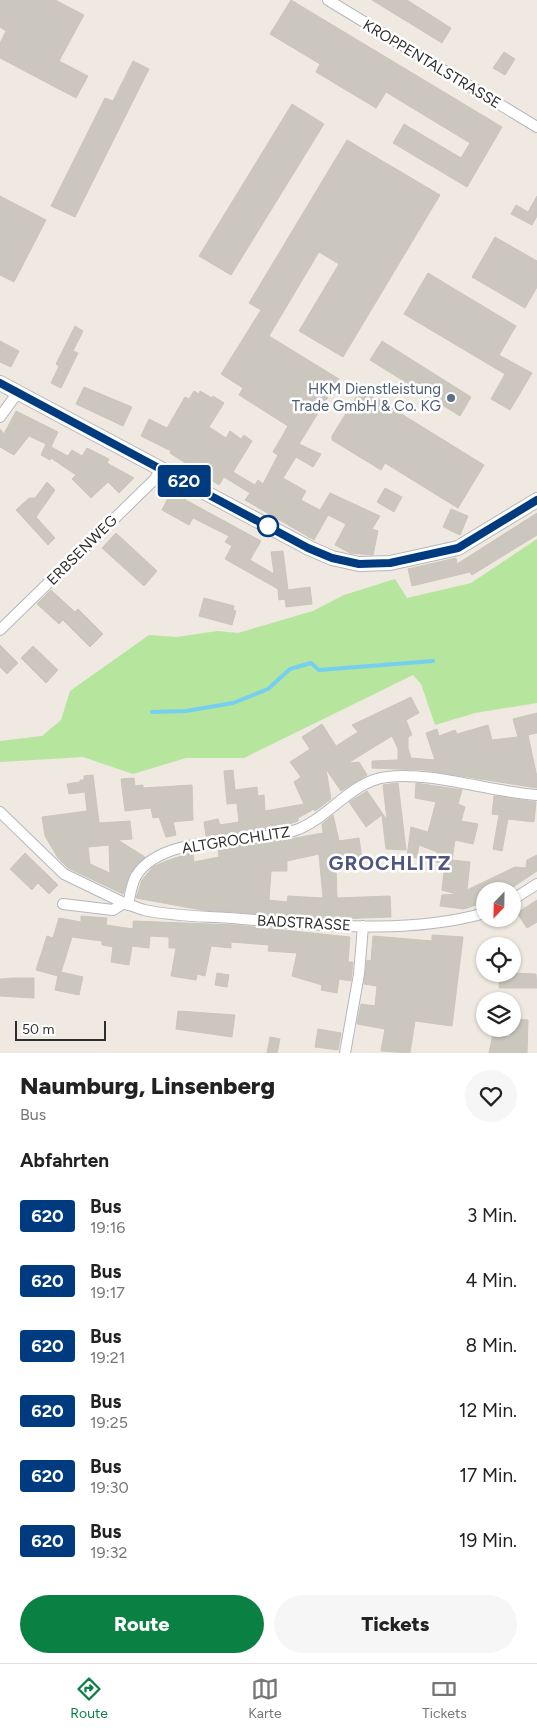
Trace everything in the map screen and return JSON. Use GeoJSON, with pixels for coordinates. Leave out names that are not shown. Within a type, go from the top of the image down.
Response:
{"type":"FeatureCollection","features":[{"type":"Feature","properties":{"kind":"main road"},"geometry":{"type":"LineString","coordinates":[[0,383],[162,468],[308,548],[332,558],[359,564],[390,563],[458,548],[537,500]]}},
{"type":"Feature","properties":{"kind":"street","name":"KROPPENTALSTRASSE"},"geometry":{"type":"LineString","coordinates":[[328,0],[537,127]]}},
{"type":"Feature","properties":{"kind":"street"},"geometry":{"type":"LineString","coordinates":[[0,417],[18,392]]}},
{"type":"Feature","properties":{"kind":"street","name":"ERBSENWEG"},"geometry":{"type":"LineString","coordinates":[[0,630],[155,479],[162,468]]}},
{"type":"Feature","properties":{"kind":"street","name":"ALTGROCHLITZ"},"geometry":{"type":"LineString","coordinates":[[126,904],[136,877],[153,860],[188,846],[297,830],[349,794],[379,778],[411,776],[505,792],[537,795]]}},
{"type":"Feature","properties":{"kind":"street","name":"BADSTRASSE"},"geometry":{"type":"LineString","coordinates":[[2,817],[64,874],[126,904],[164,913],[333,926],[414,924],[464,918],[476,915]]}},
{"type":"Feature","properties":{"kind":"street"},"geometry":{"type":"LineString","coordinates":[[521,894],[537,884]]}},
{"type":"Feature","properties":{"kind":"street","name":"BADSTRASSE"},"geometry":{"type":"LineString","coordinates":[[63,904],[113,910],[126,904]]}},
{"type":"Feature","properties":{"kind":"street"},"geometry":{"type":"LineString","coordinates":[[345,1053],[359,974],[363,926]]}},
{"type":"Feature","properties":{"kind":"green space"},"geometry":{"type":"Polygon","coordinates":[[[537,539],[537,703],[475,713],[435,725],[421,684],[413,675],[244,758],[186,758],[133,774],[83,757],[0,762],[0,741],[42,736],[61,720],[70,691],[149,635],[176,637],[218,631],[238,633],[313,611],[344,595],[395,579],[407,598],[471,583],[537,539]]]}},
{"type":"Feature","properties":{"kind":"building"},"geometry":{"type":"Polygon","coordinates":[[[0,0],[55,0],[84,15],[59,61],[88,76],[76,98],[0,58],[0,43],[6,31],[0,27],[0,0]]]}},
{"type":"Feature","properties":{"kind":"building"},"geometry":{"type":"Polygon","coordinates":[[[291,0],[502,127],[467,187],[393,143],[404,124],[461,158],[470,143],[386,92],[376,108],[316,72],[320,64],[270,34],[291,0]]]}},
{"type":"Feature","properties":{"kind":"building"},"geometry":{"type":"Polygon","coordinates":[[[372,0],[407,0],[451,28],[442,43],[372,0]]]}},
{"type":"Feature","properties":{"kind":"building"},"geometry":{"type":"Polygon","coordinates":[[[504,52],[515,59],[505,75],[493,68],[504,52]]]}},
{"type":"Feature","properties":{"kind":"building"},"geometry":{"type":"Polygon","coordinates":[[[133,61],[149,69],[75,217],[51,206],[105,98],[113,101],[133,61]]]}},
{"type":"Feature","properties":{"kind":"building"},"geometry":{"type":"Polygon","coordinates":[[[292,104],[324,124],[231,275],[199,256],[292,104]]]}},
{"type":"Feature","properties":{"kind":"building"},"geometry":{"type":"Polygon","coordinates":[[[347,140],[440,195],[343,357],[299,331],[339,264],[319,252],[269,336],[339,379],[299,444],[321,454],[313,467],[296,457],[283,478],[306,491],[301,500],[320,510],[330,493],[380,516],[372,529],[378,531],[373,555],[350,553],[335,545],[346,524],[328,515],[314,540],[245,500],[250,493],[224,477],[219,485],[170,453],[171,451],[141,436],[149,419],[167,428],[185,397],[189,399],[194,391],[199,394],[200,391],[212,398],[213,396],[224,403],[209,427],[226,438],[230,431],[241,439],[244,435],[252,441],[233,472],[255,485],[258,480],[263,484],[278,455],[273,452],[288,426],[239,395],[243,388],[221,374],[261,310],[249,303],[347,140]]]}},
{"type":"Feature","properties":{"kind":"building"},"geometry":{"type":"Polygon","coordinates":[[[0,196],[46,220],[14,282],[0,275],[0,196]]]}},
{"type":"Feature","properties":{"kind":"building"},"geometry":{"type":"Polygon","coordinates":[[[537,196],[537,216],[532,225],[511,214],[516,205],[528,212],[537,196]]]}},
{"type":"Feature","properties":{"kind":"building"},"geometry":{"type":"Polygon","coordinates":[[[495,237],[537,261],[537,287],[525,308],[472,277],[495,237]]]}},
{"type":"Feature","properties":{"kind":"building"},"geometry":{"type":"Polygon","coordinates":[[[428,273],[516,326],[499,355],[532,373],[510,410],[491,399],[505,374],[404,314],[428,273]]]}},
{"type":"Feature","properties":{"kind":"building"},"geometry":{"type":"Polygon","coordinates":[[[75,326],[83,331],[73,351],[78,353],[61,388],[51,383],[59,366],[56,364],[75,326]]]}},
{"type":"Feature","properties":{"kind":"building"},"geometry":{"type":"Polygon","coordinates":[[[0,341],[19,351],[11,367],[0,362],[0,341]]]}},
{"type":"Feature","properties":{"kind":"building"},"geometry":{"type":"Polygon","coordinates":[[[382,341],[471,397],[460,416],[370,360],[382,341]]]}},
{"type":"Feature","properties":{"kind":"building"},"geometry":{"type":"Polygon","coordinates":[[[84,387],[132,407],[123,426],[76,404],[84,387]]]}},
{"type":"Feature","properties":{"kind":"building"},"geometry":{"type":"Polygon","coordinates":[[[361,389],[484,465],[458,508],[385,463],[381,470],[332,440],[332,436],[361,389]]]}},
{"type":"Feature","properties":{"kind":"building"},"geometry":{"type":"Polygon","coordinates":[[[16,411],[58,432],[51,447],[68,456],[72,450],[82,456],[87,448],[109,459],[107,463],[134,478],[119,493],[108,482],[91,498],[72,479],[76,475],[51,458],[50,460],[41,455],[46,444],[29,436],[14,455],[0,447],[0,429],[4,434],[16,411]]]}},
{"type":"Feature","properties":{"kind":"building"},"geometry":{"type":"Polygon","coordinates":[[[47,482],[55,490],[36,517],[55,538],[48,545],[16,510],[29,498],[35,498],[47,482]]]}},
{"type":"Feature","properties":{"kind":"building"},"geometry":{"type":"Polygon","coordinates":[[[385,488],[402,497],[394,512],[377,502],[385,488]]]}},
{"type":"Feature","properties":{"kind":"building"},"geometry":{"type":"Polygon","coordinates":[[[171,492],[261,541],[250,560],[274,574],[271,552],[283,551],[288,590],[310,587],[312,604],[286,607],[285,599],[279,600],[278,589],[225,559],[232,546],[225,542],[229,536],[193,518],[189,525],[162,510],[171,492]]]}},
{"type":"Feature","properties":{"kind":"building"},"geometry":{"type":"Polygon","coordinates":[[[451,509],[468,516],[460,535],[443,527],[451,509]]]}},
{"type":"Feature","properties":{"kind":"building"},"geometry":{"type":"Polygon","coordinates":[[[537,513],[537,535],[472,575],[470,572],[412,586],[408,569],[456,558],[457,564],[537,513]]]}},
{"type":"Feature","properties":{"kind":"building"},"geometry":{"type":"Polygon","coordinates":[[[116,533],[157,571],[144,586],[102,548],[116,533]]]}},
{"type":"Feature","properties":{"kind":"building"},"geometry":{"type":"Polygon","coordinates":[[[51,590],[75,612],[78,609],[103,634],[90,647],[63,620],[59,624],[37,604],[51,590]]]}},
{"type":"Feature","properties":{"kind":"building"},"geometry":{"type":"Polygon","coordinates":[[[204,598],[234,606],[233,610],[236,611],[232,625],[199,616],[204,598]]]}},
{"type":"Feature","properties":{"kind":"building"},"geometry":{"type":"Polygon","coordinates":[[[0,645],[18,663],[7,674],[0,667],[0,645]]]}},
{"type":"Feature","properties":{"kind":"building"},"geometry":{"type":"Polygon","coordinates":[[[33,646],[58,670],[46,683],[21,658],[33,646]]]}},
{"type":"Feature","properties":{"kind":"building"},"geometry":{"type":"Polygon","coordinates":[[[411,697],[419,713],[406,720],[412,735],[408,737],[408,748],[411,758],[435,760],[426,733],[437,729],[439,736],[455,730],[457,734],[488,725],[492,740],[518,737],[513,719],[537,713],[537,733],[528,735],[537,777],[537,788],[424,770],[372,768],[372,761],[398,760],[398,749],[392,736],[348,763],[359,762],[367,775],[341,791],[326,769],[331,799],[315,811],[314,809],[298,818],[298,821],[277,828],[206,836],[204,822],[218,819],[220,825],[239,822],[237,803],[227,804],[224,771],[233,770],[235,790],[257,787],[258,796],[264,795],[265,811],[304,804],[294,782],[301,777],[290,762],[310,749],[302,737],[322,724],[336,746],[358,732],[352,725],[411,697]]]}},
{"type":"Feature","properties":{"kind":"building"},"geometry":{"type":"Polygon","coordinates":[[[93,775],[99,823],[130,821],[132,839],[118,840],[145,857],[130,873],[123,894],[68,868],[58,858],[45,836],[42,817],[87,811],[85,792],[69,794],[67,784],[80,782],[80,780],[84,780],[84,776],[93,775]],[[109,845],[88,847],[90,864],[110,873],[109,845]]]}},
{"type":"Feature","properties":{"kind":"building"},"geometry":{"type":"Polygon","coordinates":[[[134,778],[135,786],[143,785],[143,788],[192,785],[193,820],[173,822],[176,835],[166,837],[159,817],[153,818],[151,808],[125,811],[121,779],[134,778]]]}},
{"type":"Feature","properties":{"kind":"building"},"geometry":{"type":"Polygon","coordinates":[[[398,783],[406,850],[386,849],[382,815],[366,827],[349,802],[367,791],[387,820],[383,785],[398,783]]]}},
{"type":"Feature","properties":{"kind":"building"},"geometry":{"type":"Polygon","coordinates":[[[416,783],[462,790],[458,804],[465,807],[461,821],[478,824],[473,844],[455,840],[452,860],[470,862],[467,890],[476,886],[476,905],[464,909],[440,906],[442,895],[457,894],[442,890],[445,863],[436,862],[437,852],[419,845],[417,858],[407,856],[411,827],[428,832],[436,802],[415,798],[416,783]]]}},
{"type":"Feature","properties":{"kind":"building"},"geometry":{"type":"Polygon","coordinates":[[[494,796],[536,802],[534,822],[508,819],[502,851],[493,849],[499,815],[492,814],[494,796]]]}},
{"type":"Feature","properties":{"kind":"building"},"geometry":{"type":"Polygon","coordinates":[[[333,815],[339,841],[359,838],[362,859],[340,862],[341,868],[336,868],[337,898],[390,896],[391,917],[334,919],[202,910],[136,898],[142,880],[153,867],[166,861],[193,852],[194,862],[219,857],[218,848],[279,841],[323,833],[322,824],[333,815]],[[319,854],[287,861],[287,871],[271,871],[269,900],[287,902],[288,896],[323,898],[319,854]]]}},
{"type":"Feature","properties":{"kind":"building"},"geometry":{"type":"Polygon","coordinates":[[[25,853],[58,885],[49,894],[38,883],[32,890],[10,869],[25,853]]]}},
{"type":"Feature","properties":{"kind":"building"},"geometry":{"type":"Polygon","coordinates":[[[537,855],[537,871],[520,882],[484,882],[515,867],[526,868],[527,860],[537,855]]]}},
{"type":"Feature","properties":{"kind":"building"},"geometry":{"type":"Polygon","coordinates":[[[537,900],[537,922],[527,928],[521,919],[521,910],[537,900]]]}},
{"type":"Feature","properties":{"kind":"building"},"geometry":{"type":"Polygon","coordinates":[[[81,916],[107,918],[106,925],[133,929],[133,921],[235,925],[350,937],[348,962],[353,962],[351,981],[339,979],[337,993],[321,990],[322,985],[292,976],[297,953],[268,951],[269,945],[231,942],[231,948],[211,946],[205,976],[197,974],[196,980],[171,976],[176,948],[169,948],[169,937],[150,936],[149,948],[132,946],[129,965],[111,962],[113,947],[102,945],[102,941],[72,937],[61,972],[83,977],[79,995],[55,990],[58,976],[36,970],[47,936],[53,938],[59,918],[81,922],[81,916]]]}},
{"type":"Feature","properties":{"kind":"building"},"geometry":{"type":"Polygon","coordinates":[[[432,935],[463,937],[452,1026],[415,1021],[410,1053],[381,1051],[385,1029],[357,1024],[361,1004],[375,1006],[377,986],[364,984],[367,960],[371,961],[373,936],[432,941],[432,935]]]}},
{"type":"Feature","properties":{"kind":"building"},"geometry":{"type":"Polygon","coordinates":[[[217,973],[229,975],[227,987],[215,985],[217,973]]]}},
{"type":"Feature","properties":{"kind":"building"},"geometry":{"type":"Polygon","coordinates":[[[521,973],[536,974],[537,988],[499,988],[499,982],[521,982],[521,973]]]}},
{"type":"Feature","properties":{"kind":"building"},"geometry":{"type":"Polygon","coordinates":[[[34,978],[34,998],[0,996],[0,979],[34,978]]]}},
{"type":"Feature","properties":{"kind":"building"},"geometry":{"type":"Polygon","coordinates":[[[178,1011],[235,1015],[232,1037],[176,1029],[178,1011]]]}},
{"type":"Feature","properties":{"kind":"building"},"geometry":{"type":"Polygon","coordinates":[[[521,1019],[528,1020],[527,1053],[489,1053],[492,1037],[521,1037],[521,1019]]]}},
{"type":"Feature","properties":{"kind":"building"},"geometry":{"type":"Polygon","coordinates":[[[318,1029],[341,1033],[338,1050],[315,1047],[318,1029]]]}},
{"type":"Feature","properties":{"kind":"building"},"geometry":{"type":"Polygon","coordinates":[[[270,1037],[280,1039],[277,1053],[267,1053],[270,1037]]]}},
{"type":"Feature","properties":{"kind":"waterway"},"geometry":{"type":"LineString","coordinates":[[152,712],[186,711],[233,703],[268,689],[290,669],[311,663],[319,670],[433,661]]}},
{"type":"Feature","properties":{"kind":"bus line","name":"620"},"geometry":{"type":"LineString","coordinates":[[0,383],[308,548],[332,558],[359,564],[377,565],[390,563],[458,548],[537,500]]}},
{"type":"Feature","properties":{"kind":"place","name":"HKM Dienstleistung Trade GmbH & Co. KG"},"geometry":{"type":"Point","coordinates":[451,398]}},
{"type":"Feature","properties":{"kind":"district","name":"GROCHLITZ"},"geometry":{"type":"Point","coordinates":[390,863]}}]}
